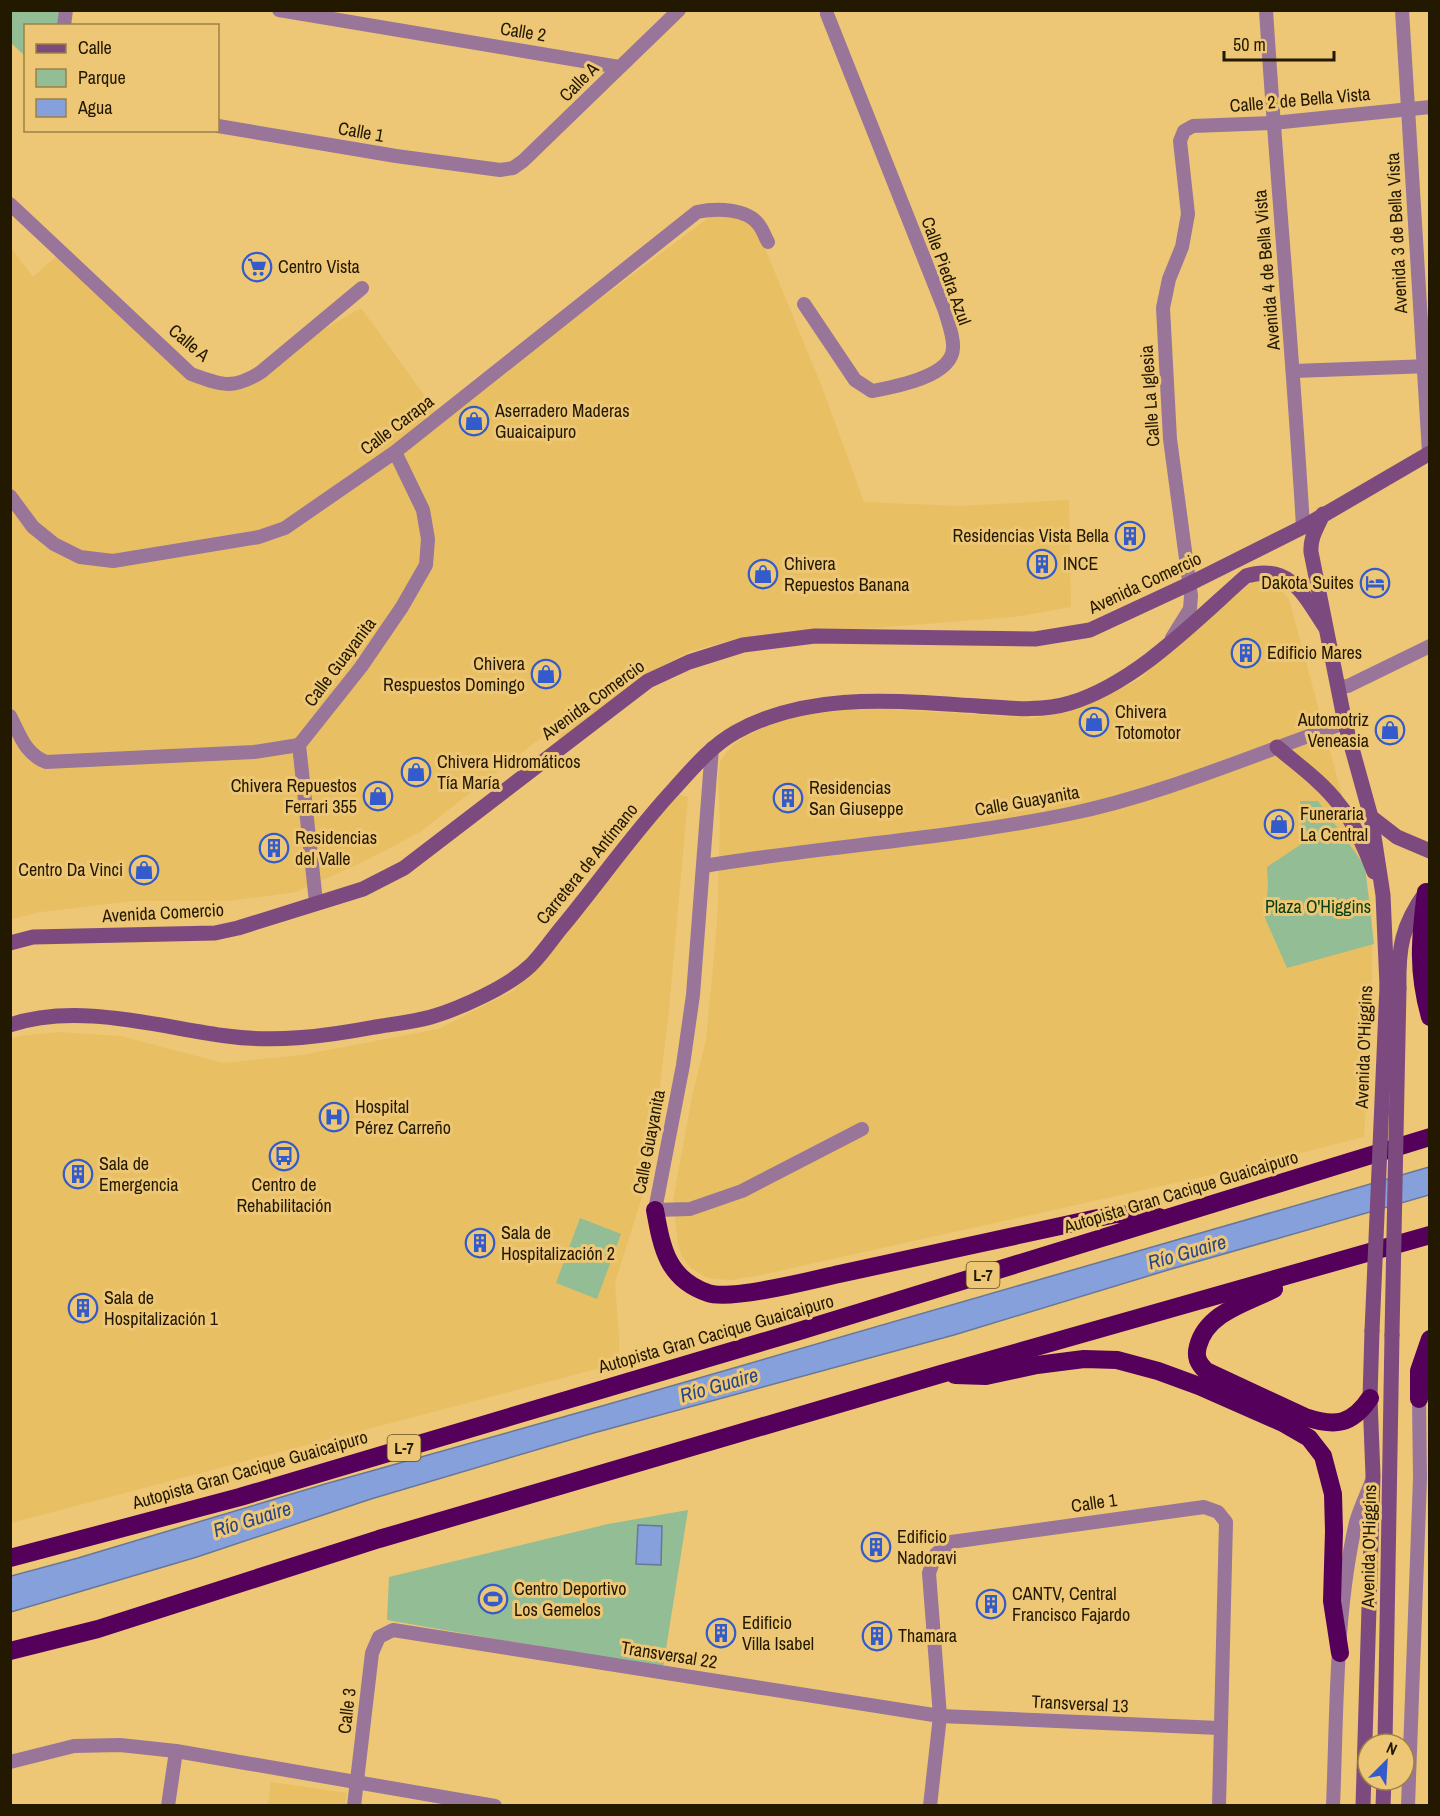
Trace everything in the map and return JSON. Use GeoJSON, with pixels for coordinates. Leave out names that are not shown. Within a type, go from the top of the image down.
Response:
{"type":"FeatureCollection","features":[{"type":"Feature","properties":{"kind":"highway"},"geometry":{"type":"LineString","coordinates":[[1428,890],[1419,957],[1422,990],[1430,1017]]}},
{"type":"Feature","properties":{"kind":"highway","name":"Autopista Gran Cacique Guaicaipuro"},"geometry":{"type":"LineString","coordinates":[[10,1558],[240,1497],[796,1332],[1430,1137]]}},
{"type":"Feature","properties":{"kind":"highway"},"geometry":{"type":"LineString","coordinates":[[654,1210],[664,1253],[676,1272],[709,1294],[722,1295],[782,1287],[1116,1214],[1170,1217]]}},
{"type":"Feature","properties":{"kind":"highway"},"geometry":{"type":"LineString","coordinates":[[10,1651],[98,1629],[379,1539],[941,1374],[1430,1235]]}},
{"type":"Feature","properties":{"kind":"highway"},"geometry":{"type":"LineString","coordinates":[[1314,1269],[1216,1317],[1201,1336],[1197,1351],[1198,1362],[1206,1371],[1320,1422],[1339,1423],[1352,1418],[1362,1410],[1370,1398]]}},
{"type":"Feature","properties":{"kind":"highway"},"geometry":{"type":"LineString","coordinates":[[1419,1399],[1419,1371],[1430,1339]]}},
{"type":"Feature","properties":{"kind":"highway"},"geometry":{"type":"LineString","coordinates":[[941,1374],[986,1376],[1037,1365],[1084,1359],[1117,1360],[1158,1371],[1199,1386],[1283,1423],[1310,1438],[1323,1456],[1333,1494],[1332,1601],[1340,1653]]}},
{"type":"Feature","properties":{"kind":"main road","name":"Avenida Comercio"},"geometry":{"type":"LineString","coordinates":[[10,943],[33,937],[214,933],[287,914],[316,902],[363,889],[404,868],[634,691],[666,671],[743,645],[815,636],[1011,639],[1044,638],[1090,630],[1303,527],[1429,453]]}},
{"type":"Feature","properties":{"kind":"main road","name":"Avenida O'Higgins"},"geometry":{"type":"LineString","coordinates":[[1323,514],[1310,543],[1345,723],[1371,817],[1383,895],[1393,987],[1392,1335],[1385,1732]]}},
{"type":"Feature","properties":{"kind":"main road","name":"Avenida O'Higgins"},"geometry":{"type":"LineString","coordinates":[[1168,645],[1246,576],[1260,572],[1277,574],[1291,580],[1325,627]]}},
{"type":"Feature","properties":{"kind":"main road","name":"Carretera de Antímano"},"geometry":{"type":"LineString","coordinates":[[10,1025],[33,1018],[119,1018],[229,1037],[275,1038],[320,1036],[434,1016],[479,999],[530,966],[657,807],[712,748],[735,732],[779,713],[828,702],[849,700],[1020,708],[1066,705],[1090,696],[1142,665],[1168,645]]}},
{"type":"Feature","properties":{"kind":"main road"},"geometry":{"type":"LineString","coordinates":[[1276,747],[1314,777],[1340,804],[1370,861],[1383,895]]}},
{"type":"Feature","properties":{"kind":"main road"},"geometry":{"type":"LineString","coordinates":[[1371,817],[1397,837],[1430,851]]}},
{"type":"Feature","properties":{"kind":"main road"},"geometry":{"type":"LineString","coordinates":[[1393,987],[1403,932],[1413,910],[1428,890]]}},
{"type":"Feature","properties":{"kind":"main road","name":"Avenida O'Higgins"},"geometry":{"type":"LineString","coordinates":[[1363,1806],[1373,1476],[1370,1398],[1372,1331],[1393,987]]}},
{"type":"Feature","properties":{"kind":"street","name":"Calle 2"},"geometry":{"type":"LineString","coordinates":[[279,10],[620,67]]}},
{"type":"Feature","properties":{"kind":"street","name":"Calle A"},"geometry":{"type":"LineString","coordinates":[[500,170],[513,168],[523,161],[679,10]]}},
{"type":"Feature","properties":{"kind":"street","name":"Calle Piedra Azul"},"geometry":{"type":"LineString","coordinates":[[804,304],[855,380],[872,391],[906,385],[944,367],[950,359],[953,348],[945,311],[827,15],[827,10]]}},
{"type":"Feature","properties":{"kind":"street","name":"Avenida 4 de Bella Vista"},"geometry":{"type":"LineString","coordinates":[[1266,10],[1294,371],[1303,527]]}},
{"type":"Feature","properties":{"kind":"street","name":"Avenida 3 de Bella Vista"},"geometry":{"type":"LineString","coordinates":[[1402,10],[1426,366],[1429,453]]}},
{"type":"Feature","properties":{"kind":"street","name":"Calle 2 de Bella Vista"},"geometry":{"type":"LineString","coordinates":[[1180,141],[1185,131],[1193,126],[1273,123],[1430,107]]}},
{"type":"Feature","properties":{"kind":"street","name":"Calle 1"},"geometry":{"type":"LineString","coordinates":[[219,126],[396,156],[500,170]]}},
{"type":"Feature","properties":{"kind":"street","name":"Calle La Iglesia"},"geometry":{"type":"LineString","coordinates":[[1168,645],[1190,609],[1191,596],[1170,439],[1162,308],[1169,279],[1182,247],[1188,214],[1180,141]]}},
{"type":"Feature","properties":{"kind":"street","name":"Calle A"},"geometry":{"type":"LineString","coordinates":[[10,204],[191,374],[220,385],[248,381],[362,288]]}},
{"type":"Feature","properties":{"kind":"street","name":"Calle Carapa"},"geometry":{"type":"LineString","coordinates":[[10,496],[33,527],[54,544],[80,556],[113,561],[259,537],[285,528],[395,452],[697,212],[718,208],[739,213],[758,223],[768,242]]}},
{"type":"Feature","properties":{"kind":"street"},"geometry":{"type":"LineString","coordinates":[[1294,371],[1426,366]]}},
{"type":"Feature","properties":{"kind":"street","name":"Calle Guayanita"},"geometry":{"type":"LineString","coordinates":[[299,745],[361,667],[402,607],[426,565],[428,539],[423,510],[395,452]]}},
{"type":"Feature","properties":{"kind":"street"},"geometry":{"type":"LineString","coordinates":[[1338,687],[1348,687],[1430,646]]}},
{"type":"Feature","properties":{"kind":"street"},"geometry":{"type":"LineString","coordinates":[[10,716],[27,751],[46,762],[254,752],[299,745],[316,902]]}},
{"type":"Feature","properties":{"kind":"street","name":"Calle Guayanita"},"geometry":{"type":"LineString","coordinates":[[704,866],[928,837],[1070,814],[1161,789],[1345,723]]}},
{"type":"Feature","properties":{"kind":"street","name":"Calle Guayanita"},"geometry":{"type":"LineString","coordinates":[[654,1210],[693,994],[712,748]]}},
{"type":"Feature","properties":{"kind":"street"},"geometry":{"type":"LineString","coordinates":[[654,1210],[690,1209],[742,1191],[862,1129]]}},
{"type":"Feature","properties":{"kind":"street"},"geometry":{"type":"LineString","coordinates":[[1408,1806],[1425,1478],[1419,1399],[1430,1384]]}},
{"type":"Feature","properties":{"kind":"street","name":"Avenida O'Higgins"},"geometry":{"type":"LineString","coordinates":[[1333,1806],[1340,1653],[1347,1572],[1357,1520],[1373,1476]]}},
{"type":"Feature","properties":{"kind":"street","name":"Calle 1"},"geometry":{"type":"LineString","coordinates":[[930,1806],[940,1716],[929,1573],[936,1554],[951,1542],[1204,1507],[1218,1512],[1226,1522],[1219,1806]]}},
{"type":"Feature","properties":{"kind":"street","name":"Transversal 22"},"geometry":{"type":"LineString","coordinates":[[393,1630],[940,1716]]}},
{"type":"Feature","properties":{"kind":"street","name":"Calle 3"},"geometry":{"type":"LineString","coordinates":[[354,1806],[372,1653],[379,1637],[393,1630]]}},
{"type":"Feature","properties":{"kind":"street","name":"Transversal 13"},"geometry":{"type":"LineString","coordinates":[[940,1716],[1220,1728]]}},
{"type":"Feature","properties":{"kind":"street"},"geometry":{"type":"LineString","coordinates":[[10,1762],[74,1746],[120,1745],[176,1751],[495,1806]]}},
{"type":"Feature","properties":{"kind":"street"},"geometry":{"type":"LineString","coordinates":[[168,1806],[176,1751]]}},
{"type":"Feature","properties":{"kind":"shaded area"},"geometry":{"type":"Polygon","coordinates":[[[735,215],[757,229],[822,387],[864,502],[960,506],[1069,500],[1071,607],[1014,617],[737,639],[690,651],[645,675],[559,740],[551,730],[420,832],[363,862],[296,892],[229,901],[133,901],[41,912],[11,919],[10,246],[33,277],[62,251],[174,366],[224,386],[361,308],[441,418],[711,216],[735,215]]]}},
{"type":"Feature","properties":{"kind":"shaded area"},"geometry":{"type":"Polygon","coordinates":[[[1256,579],[1267,580],[1278,585],[1289,599],[1372,906],[1372,1022],[1364,1137],[1238,1169],[756,1276],[731,1280],[715,1279],[705,1277],[691,1268],[682,1257],[678,1243],[673,1201],[692,1096],[706,1040],[717,924],[720,827],[718,773],[720,762],[725,754],[744,737],[784,718],[817,711],[872,708],[1032,718],[1065,713],[1140,679],[1174,645],[1256,579]]]}},
{"type":"Feature","properties":{"kind":"shaded area","name":"Hospital Pérez Carreño"},"geometry":{"type":"Polygon","coordinates":[[[676,794],[688,797],[669,1010],[650,1171],[615,1283],[619,1363],[11,1523],[10,1039],[59,1032],[121,1036],[223,1063],[302,1055],[438,1029],[515,990],[676,794]]]}},
{"type":"Feature","properties":{"kind":"shaded area"},"geometry":{"type":"Polygon","coordinates":[[[271,1782],[347,1793],[345,1805],[268,1805],[271,1782]]]}},
{"type":"Feature","properties":{"kind":"green space"},"geometry":{"type":"Polygon","coordinates":[[[11,11],[66,11],[64,24],[24,24],[24,55],[11,43],[11,11]]]}},
{"type":"Feature","properties":{"kind":"green space","name":"Plaza O'Higgins"},"geometry":{"type":"Polygon","coordinates":[[[1300,801],[1318,801],[1365,866],[1374,944],[1287,968],[1265,918],[1267,867],[1303,843],[1300,801]]]}},
{"type":"Feature","properties":{"kind":"green space"},"geometry":{"type":"Polygon","coordinates":[[[580,1218],[621,1234],[597,1299],[556,1283],[580,1218]]]}},
{"type":"Feature","properties":{"kind":"green space","name":"Centro Deportivo Los Gemelos"},"geometry":{"type":"Polygon","coordinates":[[[688,1510],[663,1668],[387,1620],[389,1577],[608,1524],[688,1510]]]}},
{"type":"Feature","properties":{"kind":"water","name":"Río Guaire"},"geometry":{"type":"Polygon","coordinates":[[[1429,1167],[1429,1195],[1168,1270],[954,1335],[590,1434],[371,1499],[197,1557],[11,1612],[11,1576],[1429,1167]]]}},
{"type":"Feature","properties":{"kind":"water"},"geometry":{"type":"Polygon","coordinates":[[[638,1525],[662,1526],[661,1565],[636,1564],[638,1525]]]}},
{"type":"Feature","properties":{"kind":"place","name":"Centro Vista"},"geometry":{"type":"Point","coordinates":[257,267]}},
{"type":"Feature","properties":{"kind":"place","name":"Aserradero Maderas Guaicaipuro"},"geometry":{"type":"Point","coordinates":[474,421]}},
{"type":"Feature","properties":{"kind":"place","name":"Residencias Vista Bella"},"geometry":{"type":"Point","coordinates":[1130,536]}},
{"type":"Feature","properties":{"kind":"place","name":"INCE"},"geometry":{"type":"Point","coordinates":[1042,564]}},
{"type":"Feature","properties":{"kind":"place","name":"Chivera Repuestos Banana"},"geometry":{"type":"Point","coordinates":[763,574]}},
{"type":"Feature","properties":{"kind":"place","name":"Dakota Suites"},"geometry":{"type":"Point","coordinates":[1375,583]}},
{"type":"Feature","properties":{"kind":"place","name":"Edificio Mares"},"geometry":{"type":"Point","coordinates":[1246,653]}},
{"type":"Feature","properties":{"kind":"place","name":"Chivera Respuestos Domingo"},"geometry":{"type":"Point","coordinates":[546,674]}},
{"type":"Feature","properties":{"kind":"place","name":"Chivera Totomotor"},"geometry":{"type":"Point","coordinates":[1094,722]}},
{"type":"Feature","properties":{"kind":"place","name":"Automotriz Veneasia"},"geometry":{"type":"Point","coordinates":[1390,730]}},
{"type":"Feature","properties":{"kind":"place","name":"Chivera Hidromáticos Tía María"},"geometry":{"type":"Point","coordinates":[416,772]}},
{"type":"Feature","properties":{"kind":"place","name":"Chivera Repuestos Ferrari 355"},"geometry":{"type":"Point","coordinates":[378,796]}},
{"type":"Feature","properties":{"kind":"place","name":"Residencias San Giuseppe"},"geometry":{"type":"Point","coordinates":[788,798]}},
{"type":"Feature","properties":{"kind":"place","name":"Funeraria La Central"},"geometry":{"type":"Point","coordinates":[1279,824]}},
{"type":"Feature","properties":{"kind":"place","name":"Residencias del Valle"},"geometry":{"type":"Point","coordinates":[274,848]}},
{"type":"Feature","properties":{"kind":"place","name":"Centro Da Vinci"},"geometry":{"type":"Point","coordinates":[144,870]}},
{"type":"Feature","properties":{"kind":"place","name":"Hospital Pérez Carreño"},"geometry":{"type":"Point","coordinates":[334,1117]}},
{"type":"Feature","properties":{"kind":"place","name":"Centro de Rehabilitación"},"geometry":{"type":"Point","coordinates":[284,1156]}},
{"type":"Feature","properties":{"kind":"place","name":"Sala de Emergencia"},"geometry":{"type":"Point","coordinates":[78,1174]}},
{"type":"Feature","properties":{"kind":"place","name":"Sala de Hospitalización 2"},"geometry":{"type":"Point","coordinates":[480,1243]}},
{"type":"Feature","properties":{"kind":"place","name":"Sala de Hospitalización 1"},"geometry":{"type":"Point","coordinates":[83,1308]}},
{"type":"Feature","properties":{"kind":"place","name":"Edificio Nadoravi"},"geometry":{"type":"Point","coordinates":[876,1547]}},
{"type":"Feature","properties":{"kind":"place","name":"Centro Deportivo Los Gemelos"},"geometry":{"type":"Point","coordinates":[493,1599]}},
{"type":"Feature","properties":{"kind":"place","name":"CANTV, Central Francisco Fajardo"},"geometry":{"type":"Point","coordinates":[991,1604]}},
{"type":"Feature","properties":{"kind":"place","name":"Edificio Villa Isabel"},"geometry":{"type":"Point","coordinates":[721,1633]}},
{"type":"Feature","properties":{"kind":"place","name":"Thamara"},"geometry":{"type":"Point","coordinates":[877,1636]}}]}
